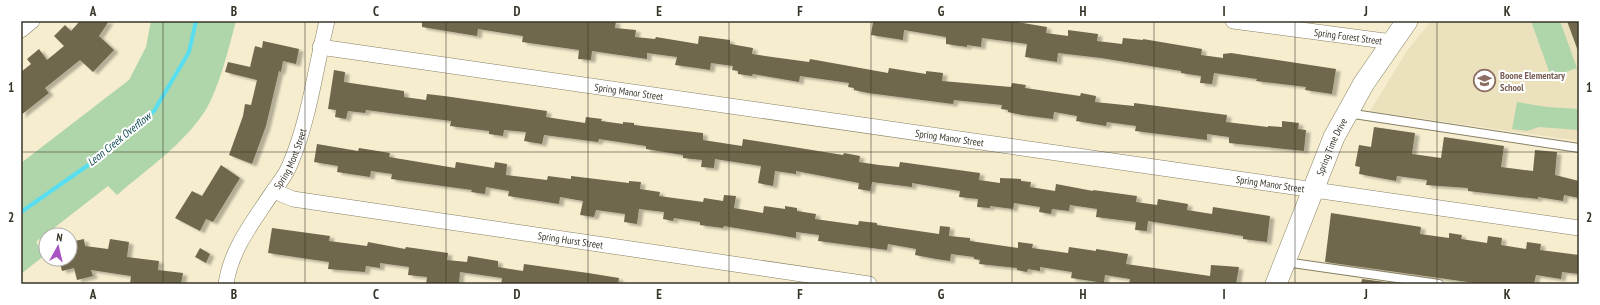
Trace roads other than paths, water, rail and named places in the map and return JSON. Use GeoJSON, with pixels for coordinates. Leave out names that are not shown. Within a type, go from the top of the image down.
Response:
{"type":"FeatureCollection","features":[{"type":"Feature","properties":{"kind":"street"},"geometry":{"type":"LineString","coordinates":[[21,30],[32,21]]}},
{"type":"Feature","properties":{"kind":"street","name":"Spring Mont Street"},"geometry":{"type":"LineString","coordinates":[[226,284],[227,274],[237,246],[291,163],[301,134],[327,21]]}},
{"type":"Feature","properties":{"kind":"street","name":"Spring Forest Street"},"geometry":{"type":"LineString","coordinates":[[1232,21],[1392,42]]}},
{"type":"Feature","properties":{"kind":"street","name":"Spring Time Drive"},"geometry":{"type":"LineString","coordinates":[[1276,284],[1334,137],[1364,83],[1407,21]]}},
{"type":"Feature","properties":{"kind":"street","name":"Spring Manor Street"},"geometry":{"type":"LineString","coordinates":[[320,47],[1579,228]]}},
{"type":"Feature","properties":{"kind":"street","name":"Spring Hurst Street"},"geometry":{"type":"LineString","coordinates":[[274,191],[293,199],[869,284]]}},
{"type":"Feature","properties":{"kind":"lane"},"geometry":{"type":"LineString","coordinates":[[1346,113],[1579,148]]}},
{"type":"Feature","properties":{"kind":"lane"},"geometry":{"type":"LineString","coordinates":[[1284,262],[1439,284]]}},
{"type":"Feature","properties":{"kind":"waterway","name":"Leon Creek Overflow"},"geometry":{"type":"LineString","coordinates":[[21,212],[94,161],[154,111],[189,52],[196,21]]}},
{"type":"Feature","properties":{"kind":"place","name":"Boone Elementary School"},"geometry":{"type":"Point","coordinates":[1484,81]}}]}
